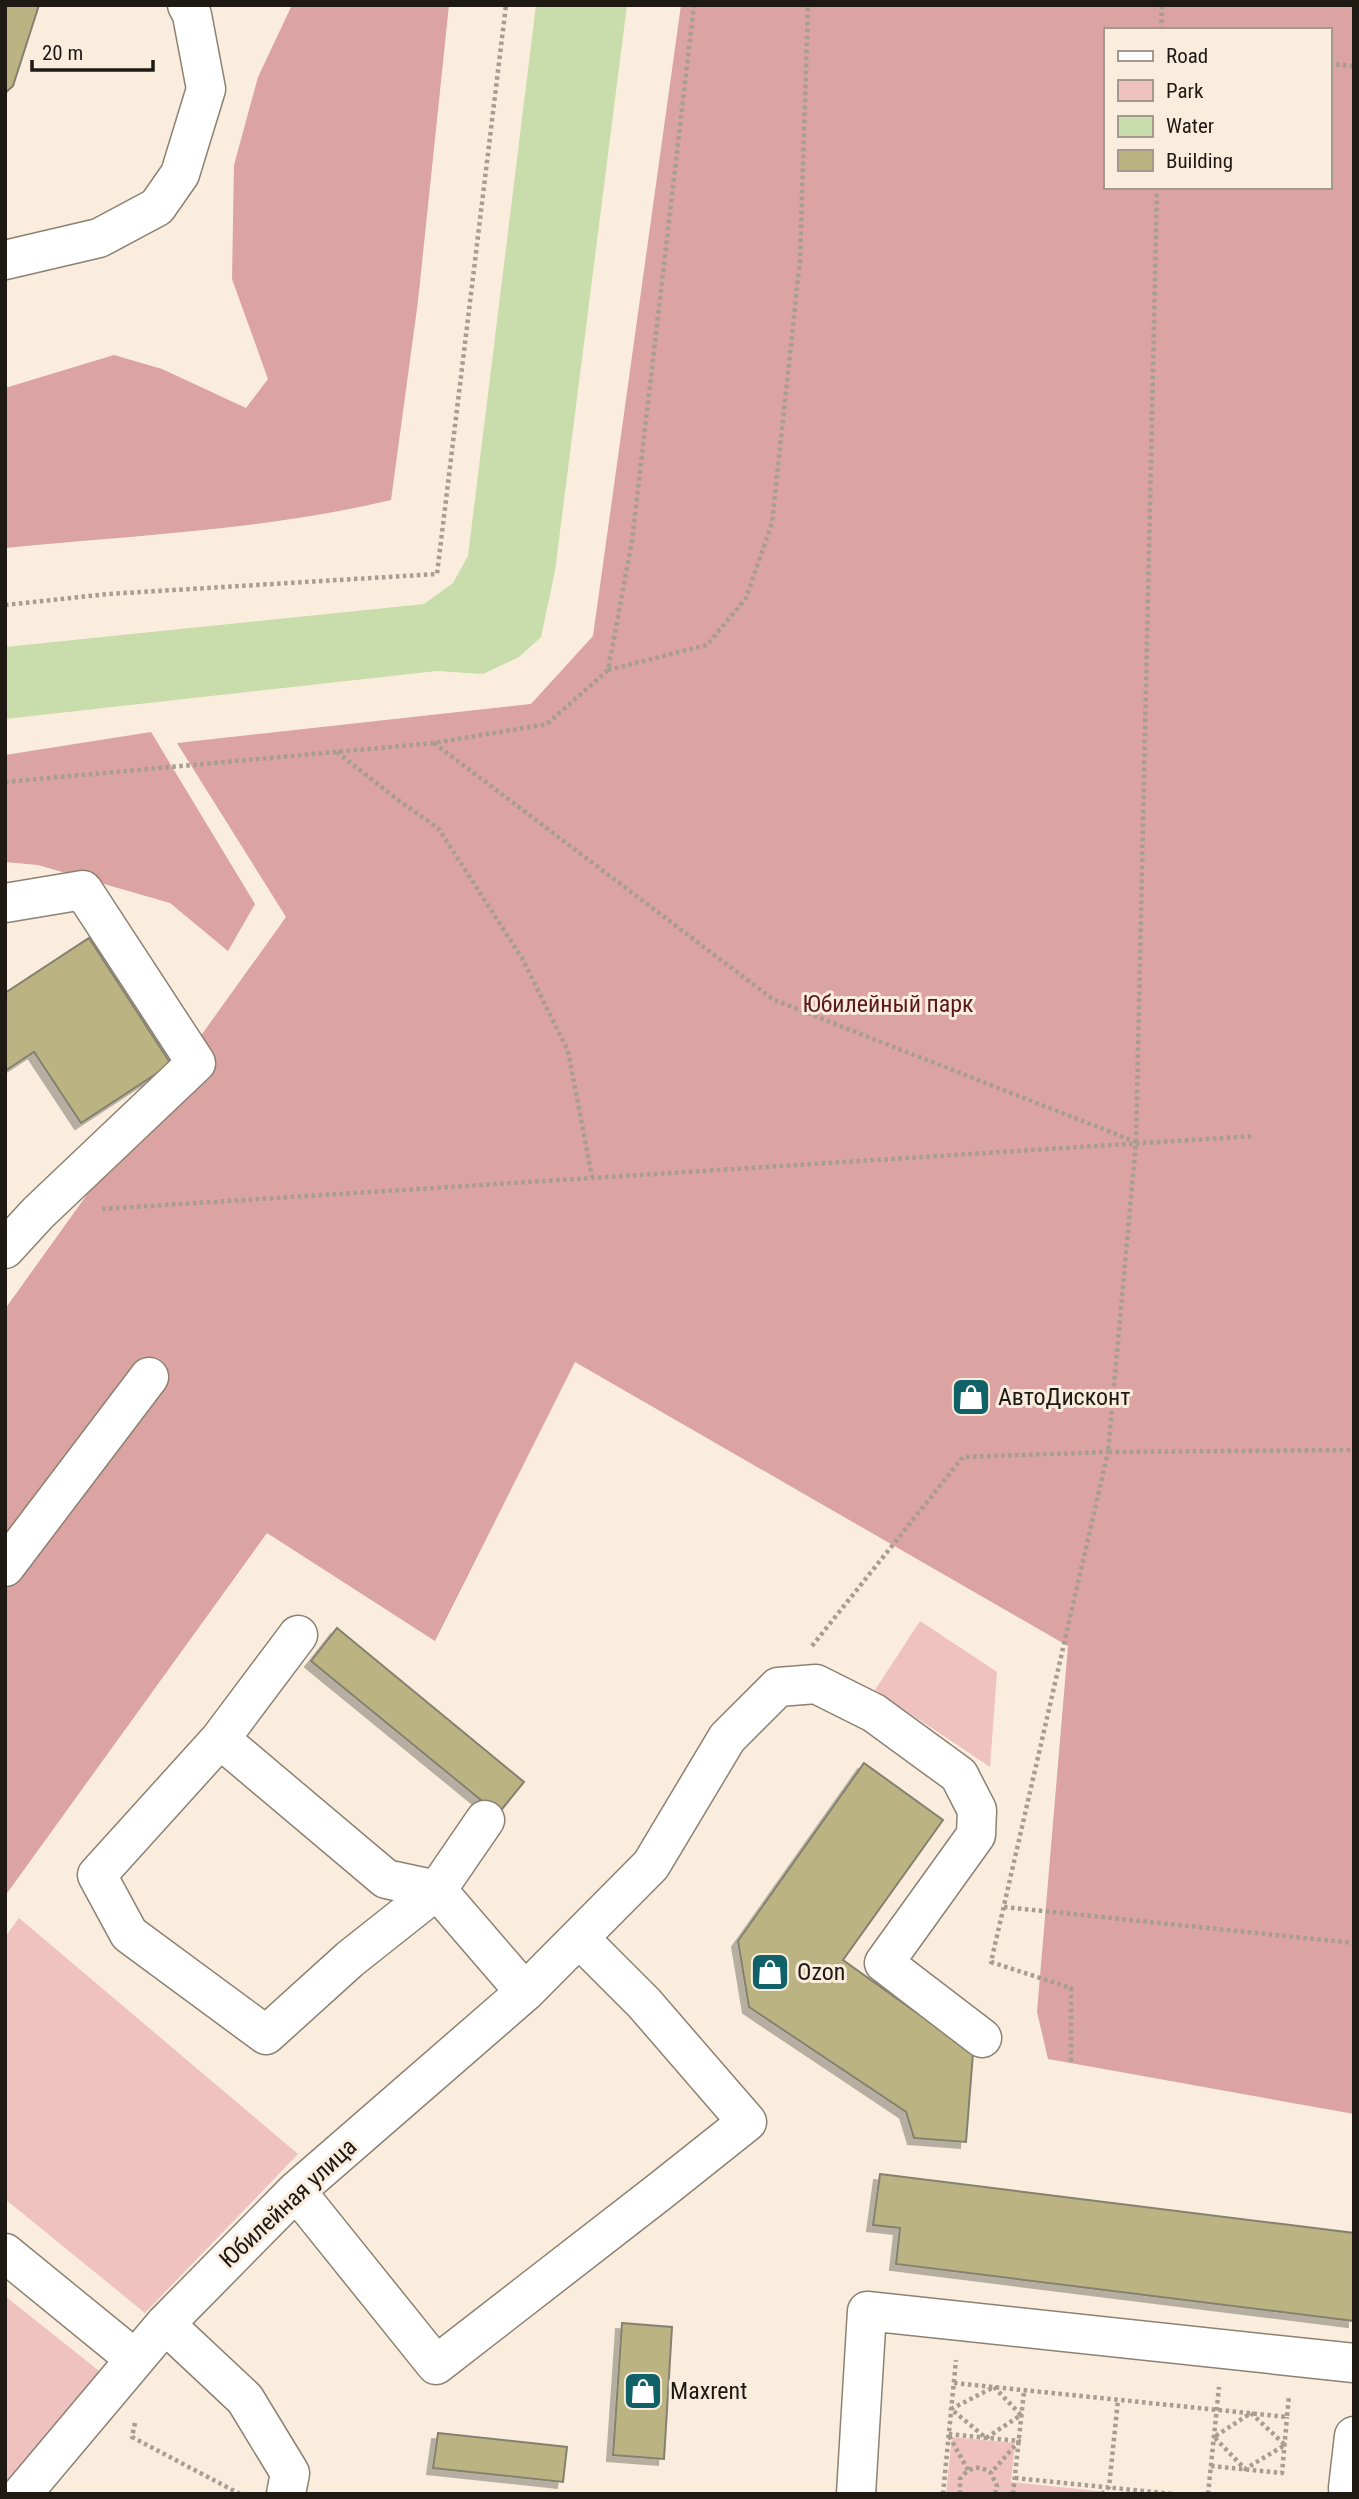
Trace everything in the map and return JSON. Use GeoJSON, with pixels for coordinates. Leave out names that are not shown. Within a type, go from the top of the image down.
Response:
{"type":"FeatureCollection","features":[{"type":"Feature","properties":{"kind":"street"},"geometry":{"type":"LineString","coordinates":[[5,260],[99,238],[157,207],[180,174],[206,89],[192,15],[187,5]]}},
{"type":"Feature","properties":{"kind":"street"},"geometry":{"type":"LineString","coordinates":[[5,903],[83,890],[196,1063],[7,1243]]}},
{"type":"Feature","properties":{"kind":"street"},"geometry":{"type":"LineString","coordinates":[[5,1567],[149,1377]]}},
{"type":"Feature","properties":{"kind":"street"},"geometry":{"type":"LineString","coordinates":[[298,1635],[220,1738],[97,1875],[129,1934],[266,2035],[350,1959],[437,1890],[485,1820]]}},
{"type":"Feature","properties":{"kind":"street"},"geometry":{"type":"LineString","coordinates":[[778,1687],[816,1684],[874,1713],[958,1775],[977,1810],[976,1835],[884,1964],[982,2038]]}},
{"type":"Feature","properties":{"kind":"street","name":"Юбилейная улица"},"geometry":{"type":"LineString","coordinates":[[22,2494],[165,2324],[296,2191],[525,1992],[651,1865],[727,1738],[778,1687]]}},
{"type":"Feature","properties":{"kind":"street"},"geometry":{"type":"LineString","coordinates":[[220,1738],[386,1879],[437,1890],[525,1992]]}},
{"type":"Feature","properties":{"kind":"street"},"geometry":{"type":"LineString","coordinates":[[296,2191],[436,2365],[747,2122],[644,2003],[580,1938]]}},
{"type":"Feature","properties":{"kind":"street"},"geometry":{"type":"LineString","coordinates":[[5,2253],[135,2359]]}},
{"type":"Feature","properties":{"kind":"street"},"geometry":{"type":"LineString","coordinates":[[856,2494],[867,2311],[1354,2363]]}},
{"type":"Feature","properties":{"kind":"street"},"geometry":{"type":"LineString","coordinates":[[165,2324],[245,2399],[289,2473],[286,2494]]}},
{"type":"Feature","properties":{"kind":"street"},"geometry":{"type":"LineString","coordinates":[[1348,2488],[1354,2436]]}},
{"type":"Feature","properties":{"kind":"path"},"geometry":{"type":"LineString","coordinates":[[5,605],[108,594],[437,574],[506,5]]}},
{"type":"Feature","properties":{"kind":"path"},"geometry":{"type":"LineString","coordinates":[[608,670],[632,541],[694,5]]}},
{"type":"Feature","properties":{"kind":"path"},"geometry":{"type":"LineString","coordinates":[[5,782],[433,743],[547,724],[608,670],[707,645],[746,598],[772,523],[800,260],[808,5]]}},
{"type":"Feature","properties":{"kind":"path"},"geometry":{"type":"LineString","coordinates":[[1161,5],[1161,28]]}},
{"type":"Feature","properties":{"kind":"path"},"geometry":{"type":"LineString","coordinates":[[1331,64],[1354,66]]}},
{"type":"Feature","properties":{"kind":"path"},"geometry":{"type":"LineString","coordinates":[[1071,2063],[1071,1988],[991,1962],[1108,1452],[1136,1142],[1157,189]]}},
{"type":"Feature","properties":{"kind":"path"},"geometry":{"type":"LineString","coordinates":[[433,743],[774,1000],[1136,1142]]}},
{"type":"Feature","properties":{"kind":"path"},"geometry":{"type":"LineString","coordinates":[[337,751],[438,828],[522,958],[568,1051],[592,1178]]}},
{"type":"Feature","properties":{"kind":"path"},"geometry":{"type":"LineString","coordinates":[[38,1213],[1254,1136]]}},
{"type":"Feature","properties":{"kind":"path"},"geometry":{"type":"LineString","coordinates":[[778,1687],[963,1457],[1108,1452],[1354,1450]]}},
{"type":"Feature","properties":{"kind":"path"},"geometry":{"type":"LineString","coordinates":[[1004,1907],[1354,1943]]}},
{"type":"Feature","properties":{"kind":"path"},"geometry":{"type":"LineString","coordinates":[[943,2494],[960,2321]]}},
{"type":"Feature","properties":{"kind":"path"},"geometry":{"type":"LineString","coordinates":[[1208,2494],[1223,2349]]}},
{"type":"Feature","properties":{"kind":"path"},"geometry":{"type":"LineString","coordinates":[[1211,2466],[1282,2473],[1293,2357]]}},
{"type":"Feature","properties":{"kind":"path"},"geometry":{"type":"LineString","coordinates":[[954,2383],[1287,2417]]}},
{"type":"Feature","properties":{"kind":"path"},"geometry":{"type":"LineString","coordinates":[[951,2409],[994,2387]]}},
{"type":"Feature","properties":{"kind":"path"},"geometry":{"type":"LineString","coordinates":[[994,2387],[1021,2415]]}},
{"type":"Feature","properties":{"kind":"path"},"geometry":{"type":"LineString","coordinates":[[1013,2494],[1024,2390]]}},
{"type":"Feature","properties":{"kind":"path"},"geometry":{"type":"LineString","coordinates":[[1102,2494],[1109,2487],[1118,2400]]}},
{"type":"Feature","properties":{"kind":"path"},"geometry":{"type":"LineString","coordinates":[[951,2409],[986,2438]]}},
{"type":"Feature","properties":{"kind":"path"},"geometry":{"type":"LineString","coordinates":[[138,2410],[132,2437],[240,2494]]}},
{"type":"Feature","properties":{"kind":"path"},"geometry":{"type":"LineString","coordinates":[[1214,2437],[1251,2413]]}},
{"type":"Feature","properties":{"kind":"path"},"geometry":{"type":"LineString","coordinates":[[1251,2413],[1284,2445]]}},
{"type":"Feature","properties":{"kind":"path"},"geometry":{"type":"LineString","coordinates":[[986,2438],[1021,2415]]}},
{"type":"Feature","properties":{"kind":"path"},"geometry":{"type":"LineString","coordinates":[[948,2434],[1019,2441]]}},
{"type":"Feature","properties":{"kind":"path"},"geometry":{"type":"LineString","coordinates":[[948,2434],[968,2470]]}},
{"type":"Feature","properties":{"kind":"path"},"geometry":{"type":"LineString","coordinates":[[1214,2437],[1245,2469]]}},
{"type":"Feature","properties":{"kind":"path"},"geometry":{"type":"LineString","coordinates":[[992,2473],[1019,2441]]}},
{"type":"Feature","properties":{"kind":"path"},"geometry":{"type":"LineString","coordinates":[[1245,2469],[1284,2445]]}},
{"type":"Feature","properties":{"kind":"path"},"geometry":{"type":"LineString","coordinates":[[960,2494],[960,2479],[968,2470],[978,2467],[992,2473],[996,2494]]}},
{"type":"Feature","properties":{"kind":"path"},"geometry":{"type":"LineString","coordinates":[[1015,2478],[1172,2494]]}},
{"type":"Feature","properties":{"kind":"path"},"geometry":{"type":"LineString","coordinates":[[1109,2487],[1114,2494]]}},
{"type":"Feature","properties":{"kind":"green space"},"geometry":{"type":"Polygon","coordinates":[[[292,5],[449,5],[418,301],[391,500],[248,525],[5,548],[5,388],[114,355],[162,369],[246,408],[268,379],[232,279],[234,165],[258,77],[292,5]]]}},
{"type":"Feature","properties":{"kind":"green space","name":"Юбилейный парк"},"geometry":{"type":"Polygon","coordinates":[[[681,5],[1354,5],[1354,2114],[1048,2059],[1037,2012],[1068,1646],[575,1362],[435,1641],[267,1533],[5,1896],[5,1309],[286,917],[177,743],[531,704],[593,636],[681,5]]]}},
{"type":"Feature","properties":{"kind":"green space"},"geometry":{"type":"Polygon","coordinates":[[[151,732],[255,904],[228,951],[170,903],[38,865],[5,862],[5,755],[151,732]]]}},
{"type":"Feature","properties":{"kind":"green space"},"geometry":{"type":"Polygon","coordinates":[[[920,1621],[997,1672],[990,1767],[875,1690],[920,1621]]]}},
{"type":"Feature","properties":{"kind":"green space"},"geometry":{"type":"Polygon","coordinates":[[[19,1918],[298,2154],[145,2313],[5,2199],[5,1937],[19,1918]]]}},
{"type":"Feature","properties":{"kind":"green space"},"geometry":{"type":"Polygon","coordinates":[[[5,2296],[108,2378],[5,2494],[5,2296]]]}},
{"type":"Feature","properties":{"kind":"green space"},"geometry":{"type":"Polygon","coordinates":[[[952,2437],[1015,2443],[1011,2482],[1127,2494],[946,2494],[952,2437]]]}},
{"type":"Feature","properties":{"kind":"water"},"geometry":{"type":"Polygon","coordinates":[[[536,5],[627,5],[555,571],[541,637],[519,657],[483,674],[437,671],[5,719],[5,647],[424,604],[453,583],[468,556],[536,5]]]}},
{"type":"Feature","properties":{"kind":"building"},"geometry":{"type":"Polygon","coordinates":[[[5,5],[39,5],[13,86],[5,93],[5,5]]]}},
{"type":"Feature","properties":{"kind":"building"},"geometry":{"type":"Polygon","coordinates":[[[89,938],[171,1064],[81,1123],[34,1052],[5,1071],[5,993],[89,938]]]}},
{"type":"Feature","properties":{"kind":"building"},"geometry":{"type":"Polygon","coordinates":[[[337,1628],[524,1782],[498,1814],[311,1661],[337,1628]]]}},
{"type":"Feature","properties":{"kind":"building"},"geometry":{"type":"Polygon","coordinates":[[[864,1763],[943,1820],[843,1960],[973,2053],[966,2142],[914,2138],[906,2112],[749,2007],[738,1941],[864,1763]]]}},
{"type":"Feature","properties":{"kind":"building"},"geometry":{"type":"Polygon","coordinates":[[[880,2174],[1354,2233],[1354,2321],[896,2264],[900,2228],[873,2225],[880,2174]]]}},
{"type":"Feature","properties":{"kind":"building","name":"Maxrent"},"geometry":{"type":"Polygon","coordinates":[[[622,2323],[672,2327],[664,2459],[613,2455],[622,2323]]]}},
{"type":"Feature","properties":{"kind":"building"},"geometry":{"type":"Polygon","coordinates":[[[438,2433],[567,2447],[563,2482],[433,2468],[438,2433]]]}},
{"type":"Feature","properties":{"kind":"place","name":"АвтоДисконт"},"geometry":{"type":"Point","coordinates":[971,1397]}},
{"type":"Feature","properties":{"kind":"place","name":"Ozon"},"geometry":{"type":"Point","coordinates":[770,1972]}},
{"type":"Feature","properties":{"kind":"place","name":"Maxrent"},"geometry":{"type":"Point","coordinates":[643,2391]}}]}
